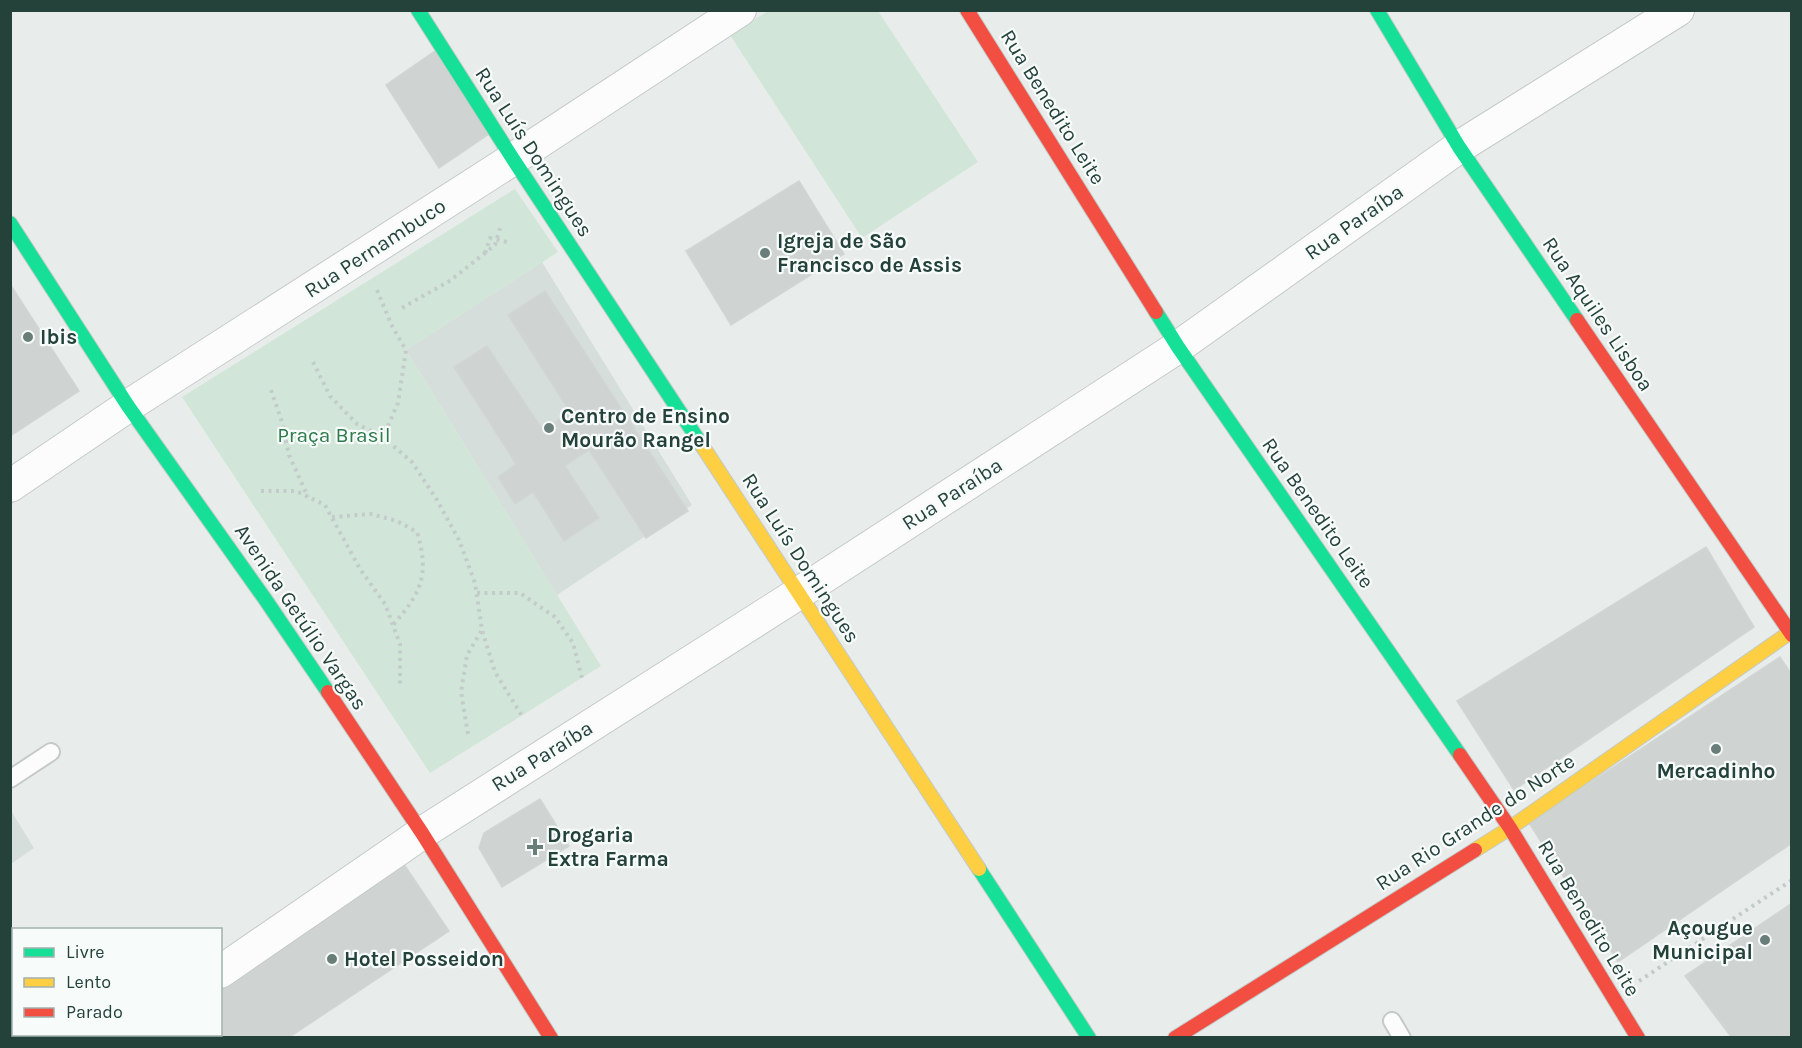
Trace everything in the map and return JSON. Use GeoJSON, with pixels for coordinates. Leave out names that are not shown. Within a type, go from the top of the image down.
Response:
{"type":"FeatureCollection","features":[{"type":"Feature","properties":{"kind":"street","name":"Rua Luís Domingues"},"geometry":{"type":"LineString","coordinates":[[418,10],[513,159],[1089,1038]]}},
{"type":"Feature","properties":{"kind":"street","name":"Rua Pernambuco"},"geometry":{"type":"LineString","coordinates":[[10,486],[128,406],[740,10]]}},
{"type":"Feature","properties":{"kind":"street","name":"Rua Benedito Leite"},"geometry":{"type":"LineString","coordinates":[[967,10],[1178,347],[1510,828],[1614,999],[1631,1035]]}},
{"type":"Feature","properties":{"kind":"street","name":"Rua Aquiles Lisboa"},"geometry":{"type":"LineString","coordinates":[[1377,10],[1459,147],[1791,633]]}},
{"type":"Feature","properties":{"kind":"street","name":"Rua Paraíba"},"geometry":{"type":"LineString","coordinates":[[222,971],[422,833],[799,593],[1178,347],[1459,147],[1678,10]]}},
{"type":"Feature","properties":{"kind":"street","name":"Avenida Getúlio Vargas"},"geometry":{"type":"LineString","coordinates":[[10,224],[128,406],[265,599],[422,833],[551,1038]]}},
{"type":"Feature","properties":{"kind":"street","name":"Rua Rio Grande do Norte"},"geometry":{"type":"LineString","coordinates":[[1176,1038],[1510,828],[1791,633]]}},
{"type":"Feature","properties":{"kind":"lane"},"geometry":{"type":"LineString","coordinates":[[10,779],[51,752]]}},
{"type":"Feature","properties":{"kind":"lane"},"geometry":{"type":"LineString","coordinates":[[1392,1021],[1402,1038]]}},
{"type":"Feature","properties":{"kind":"path"},"geometry":{"type":"LineString","coordinates":[[402,308],[451,280],[484,254],[495,245],[500,228]]}},
{"type":"Feature","properties":{"kind":"path"},"geometry":{"type":"LineString","coordinates":[[497,240],[511,243]]}},
{"type":"Feature","properties":{"kind":"path"},"geometry":{"type":"LineString","coordinates":[[376,290],[406,350],[398,404],[384,437]]}},
{"type":"Feature","properties":{"kind":"path"},"geometry":{"type":"LineString","coordinates":[[313,362],[330,396],[357,424],[384,437],[412,462],[437,501],[459,540],[475,583],[482,630],[495,672],[522,716]]}},
{"type":"Feature","properties":{"kind":"path"},"geometry":{"type":"LineString","coordinates":[[272,390],[289,455],[309,497]]}},
{"type":"Feature","properties":{"kind":"path"},"geometry":{"type":"LineString","coordinates":[[261,491],[296,491],[324,506],[332,517],[360,569],[385,604],[400,644],[400,686]]}},
{"type":"Feature","properties":{"kind":"path"},"geometry":{"type":"LineString","coordinates":[[332,517],[371,514],[397,521],[417,532],[423,551],[423,577],[411,604],[393,625]]}},
{"type":"Feature","properties":{"kind":"path"},"geometry":{"type":"LineString","coordinates":[[477,593],[520,593],[555,617],[573,643],[582,678]]}},
{"type":"Feature","properties":{"kind":"path"},"geometry":{"type":"LineString","coordinates":[[468,734],[461,692],[467,655],[482,630]]}},
{"type":"Feature","properties":{"kind":"path"},"geometry":{"type":"LineString","coordinates":[[1614,999],[1791,880]]}},
{"type":"Feature","properties":{"kind":"shaded area","name":"Centro de Ensino Mourão Rangel"},"geometry":{"type":"Polygon","coordinates":[[[542,262],[692,505],[557,595],[406,350],[542,262]]]}},
{"type":"Feature","properties":{"kind":"shaded area"},"geometry":{"type":"Polygon","coordinates":[[[10,809],[34,848],[11,864],[10,864],[10,809]]]}},
{"type":"Feature","properties":{"kind":"green space"},"geometry":{"type":"Polygon","coordinates":[[[768,11],[878,11],[978,162],[862,238],[730,35],[768,11]]]}},
{"type":"Feature","properties":{"kind":"green space","name":"Praça Brasil"},"geometry":{"type":"Polygon","coordinates":[[[515,189],[558,252],[406,350],[601,666],[430,773],[182,397],[515,189]]]}},
{"type":"Feature","properties":{"kind":"building"},"geometry":{"type":"Polygon","coordinates":[[[435,51],[489,134],[439,168],[386,85],[435,51]]]}},
{"type":"Feature","properties":{"kind":"building","name":"Igreja de São Francisco de Assis"},"geometry":{"type":"Polygon","coordinates":[[[799,181],[844,254],[731,325],[686,251],[799,181]]]}},
{"type":"Feature","properties":{"kind":"building","name":"Ibis"},"geometry":{"type":"Polygon","coordinates":[[[10,284],[79,391],[10,436],[10,284]]]}},
{"type":"Feature","properties":{"kind":"building"},"geometry":{"type":"Polygon","coordinates":[[[545,291],[688,511],[646,538],[589,450],[565,466],[599,518],[564,541],[533,492],[515,504],[498,477],[516,464],[454,367],[487,346],[543,430],[570,412],[508,315],[545,291]]]}},
{"type":"Feature","properties":{"kind":"building","name":"Mercadinho"},"geometry":{"type":"Polygon","coordinates":[[[1706,547],[1754,627],[1514,790],[1457,701],[1706,547]]]}},
{"type":"Feature","properties":{"kind":"building","name":"Mercadinho"},"geometry":{"type":"Polygon","coordinates":[[[1780,657],[1792,675],[1792,843],[1618,962],[1529,823],[1780,657]]]}},
{"type":"Feature","properties":{"kind":"building"},"geometry":{"type":"Polygon","coordinates":[[[540,799],[569,846],[502,887],[479,848],[484,833],[540,799]]]}},
{"type":"Feature","properties":{"kind":"building"},"geometry":{"type":"Polygon","coordinates":[[[403,863],[449,931],[288,1038],[225,1038],[222,1034],[222,984],[403,863]]]}},
{"type":"Feature","properties":{"kind":"building","name":"Açougue Municipal"},"geometry":{"type":"Polygon","coordinates":[[[1792,903],[1792,1038],[1732,1038],[1685,976],[1792,903]]]}},
{"type":"Feature","properties":{"kind":"traffic: fast"},"geometry":{"type":"LineString","coordinates":[[418,10],[513,159],[703,447]]}},
{"type":"Feature","properties":{"kind":"traffic: fast"},"geometry":{"type":"LineString","coordinates":[[1377,10],[1459,147],[1577,320]]}},
{"type":"Feature","properties":{"kind":"traffic: fast"},"geometry":{"type":"LineString","coordinates":[[10,223],[128,406],[328,692]]}},
{"type":"Feature","properties":{"kind":"traffic: fast"},"geometry":{"type":"LineString","coordinates":[[1156,312],[1460,755]]}},
{"type":"Feature","properties":{"kind":"traffic: fast"},"geometry":{"type":"LineString","coordinates":[[979,869],[1089,1038]]}},
{"type":"Feature","properties":{"kind":"traffic: slow"},"geometry":{"type":"LineString","coordinates":[[703,447],[979,869]]}},
{"type":"Feature","properties":{"kind":"traffic: slow"},"geometry":{"type":"LineString","coordinates":[[1475,850],[1792,631]]}},
{"type":"Feature","properties":{"kind":"traffic: jam"},"geometry":{"type":"LineString","coordinates":[[967,10],[1156,312]]}},
{"type":"Feature","properties":{"kind":"traffic: jam"},"geometry":{"type":"LineString","coordinates":[[1577,320],[1792,635]]}},
{"type":"Feature","properties":{"kind":"traffic: jam"},"geometry":{"type":"LineString","coordinates":[[328,692],[422,833],[551,1038]]}},
{"type":"Feature","properties":{"kind":"traffic: jam"},"geometry":{"type":"LineString","coordinates":[[1460,755],[1510,828],[1638,1038]]}},
{"type":"Feature","properties":{"kind":"traffic: jam"},"geometry":{"type":"LineString","coordinates":[[1175,1038],[1475,850]]}},
{"type":"Feature","properties":{"kind":"place","name":"Igreja de São Francisco de Assis"},"geometry":{"type":"Point","coordinates":[765,253]}},
{"type":"Feature","properties":{"kind":"place","name":"Ibis"},"geometry":{"type":"Point","coordinates":[28,337]}},
{"type":"Feature","properties":{"kind":"place","name":"Centro de Ensino Mourão Rangel"},"geometry":{"type":"Point","coordinates":[549,428]}},
{"type":"Feature","properties":{"kind":"place","name":"Mercadinho"},"geometry":{"type":"Point","coordinates":[1716,749]}},
{"type":"Feature","properties":{"kind":"place","name":"Drogaria Extra Farma"},"geometry":{"type":"Point","coordinates":[535,847]}},
{"type":"Feature","properties":{"kind":"place","name":"Açougue Municipal"},"geometry":{"type":"Point","coordinates":[1765,940]}},
{"type":"Feature","properties":{"kind":"place","name":"Hotel Posseidon"},"geometry":{"type":"Point","coordinates":[332,959]}}]}
